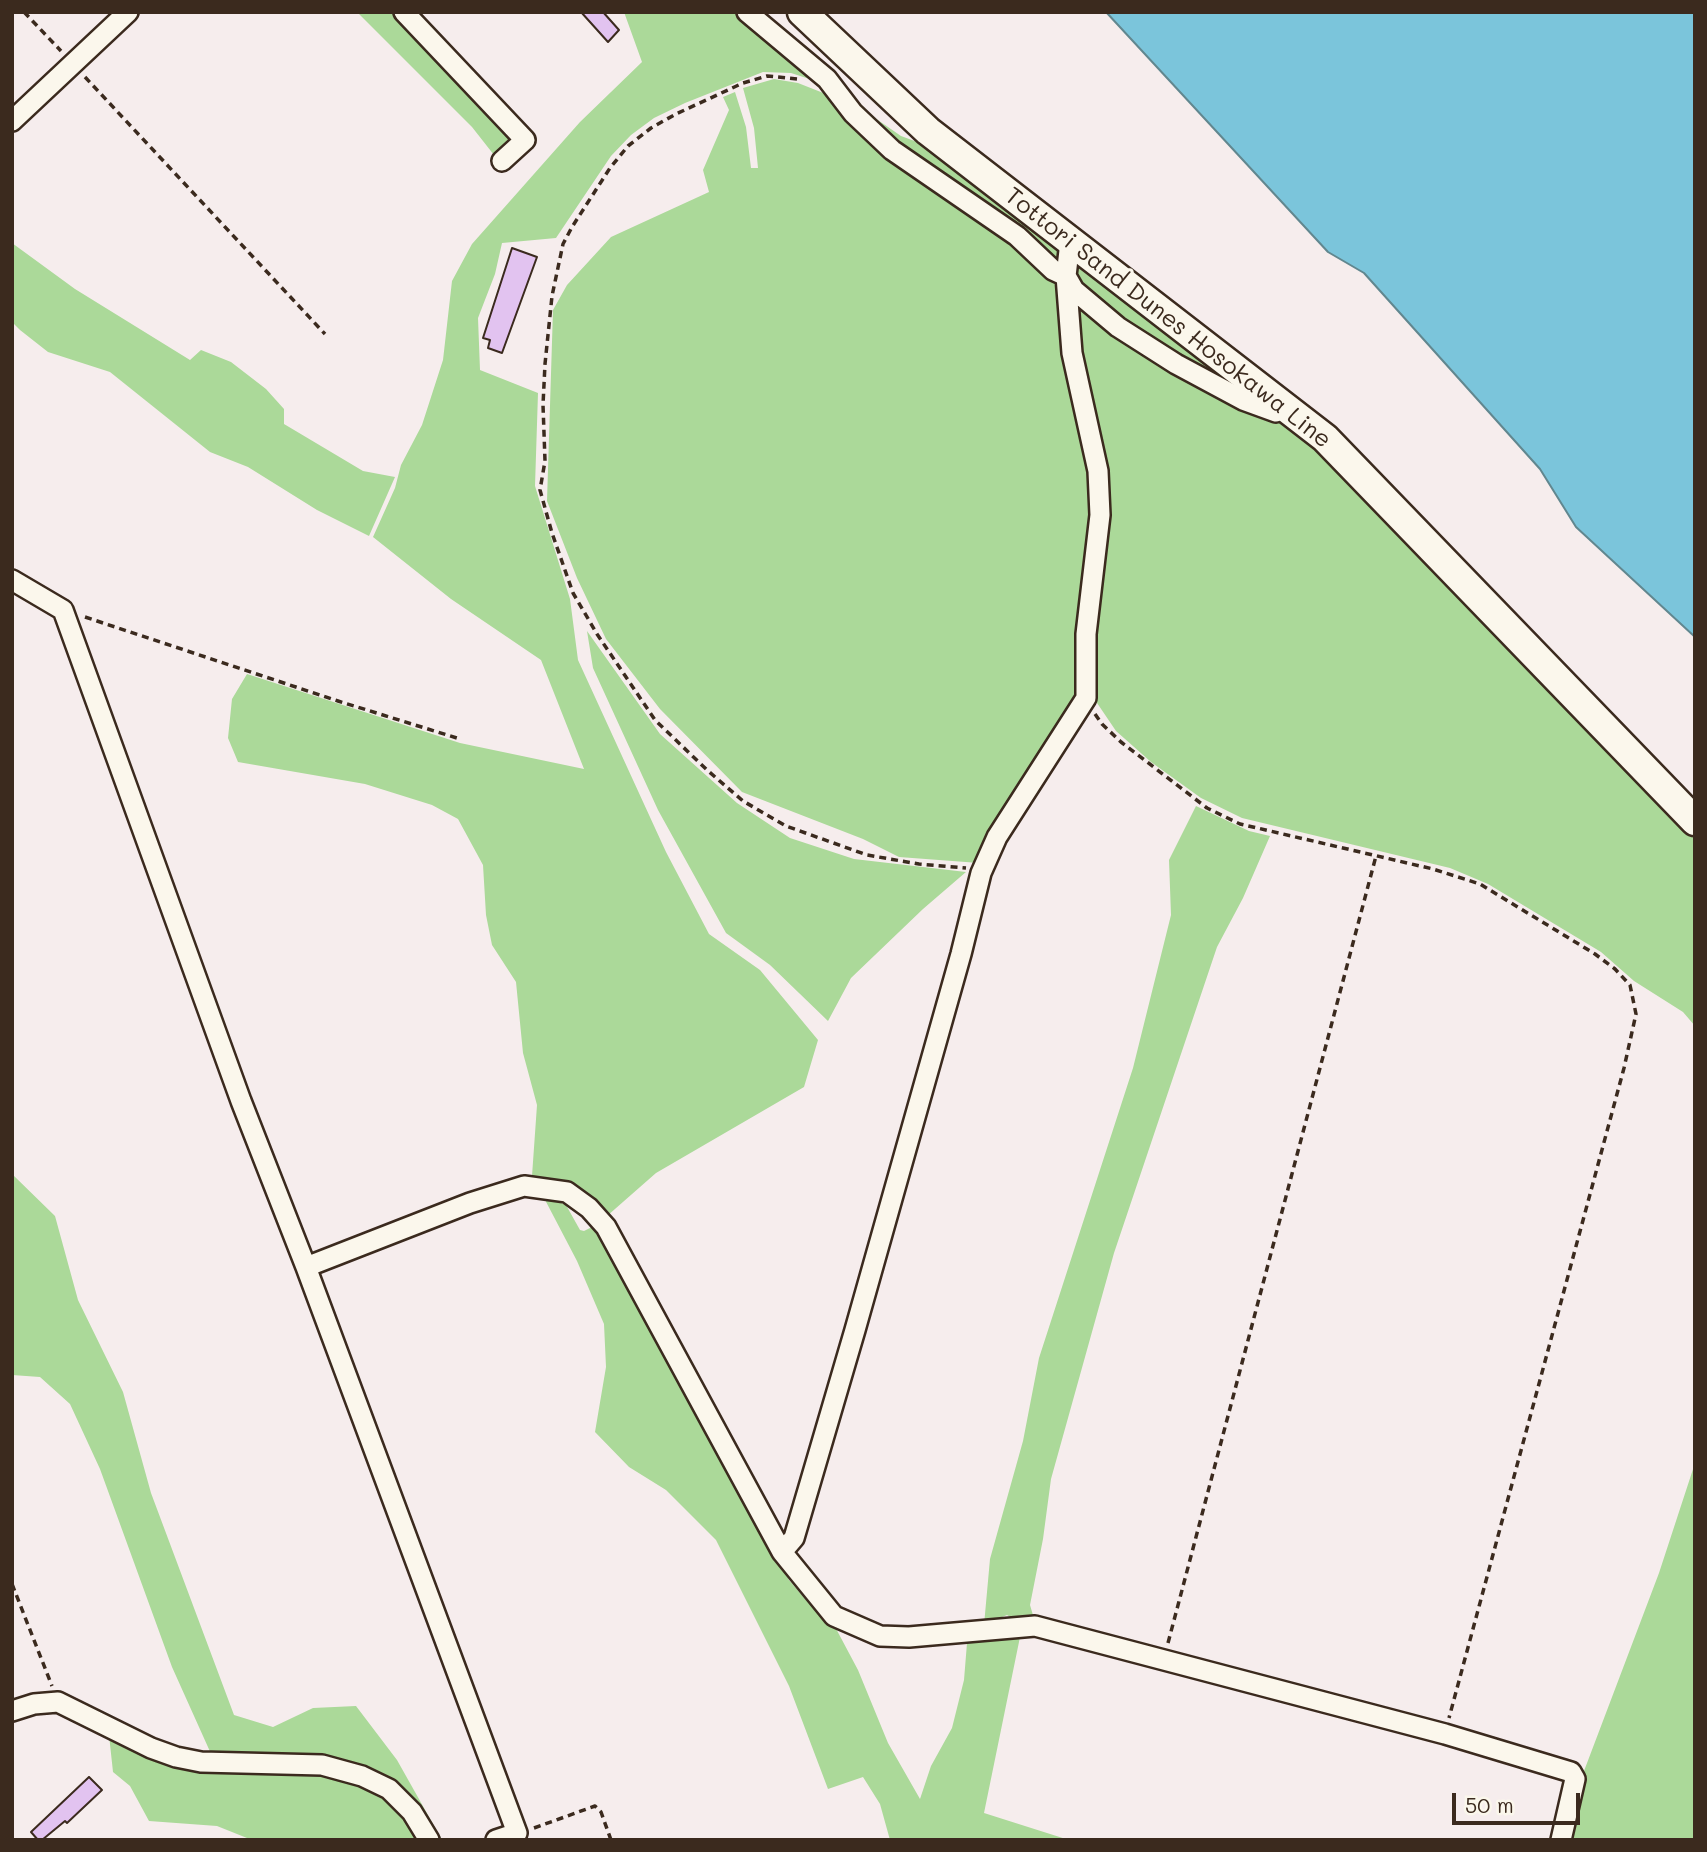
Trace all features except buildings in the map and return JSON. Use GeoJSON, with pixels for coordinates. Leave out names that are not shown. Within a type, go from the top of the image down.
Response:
{"type":"FeatureCollection","features":[{"type":"Feature","properties":{"kind":"main road","name":"Tottori Sand Dunes Hosokawa Line"},"geometry":{"type":"LineString","coordinates":[[802,12],[928,131],[1325,438],[1695,821]]}},
{"type":"Feature","properties":{"kind":"street"},"geometry":{"type":"LineString","coordinates":[[12,121],[128,12]]}},
{"type":"Feature","properties":{"kind":"street"},"geometry":{"type":"LineString","coordinates":[[404,12],[525,140],[502,161]]}},
{"type":"Feature","properties":{"kind":"street"},"geometry":{"type":"LineString","coordinates":[[747,12],[827,79],[853,113],[892,150],[1017,236],[1053,270],[1066,276],[1074,290],[1118,327],[1176,364],[1231,394],[1276,412]]}},
{"type":"Feature","properties":{"kind":"street"},"geometry":{"type":"LineString","coordinates":[[782,1552],[793,1538],[808,1492],[961,954],[981,873],[997,837],[1086,698],[1086,634],[1100,515],[1098,471],[1072,353],[1066,276],[1070,243]]}},
{"type":"Feature","properties":{"kind":"street"},"geometry":{"type":"LineString","coordinates":[[12,580],[63,610],[241,1101],[306,1267],[517,1833],[496,1840]]}},
{"type":"Feature","properties":{"kind":"street"},"geometry":{"type":"LineString","coordinates":[[306,1267],[470,1203],[524,1186],[567,1192],[589,1208],[606,1227],[782,1552],[834,1616],[880,1636],[909,1637],[1035,1626],[1445,1734],[1571,1772],[1575,1779],[1561,1840]]}},
{"type":"Feature","properties":{"kind":"street"},"geometry":{"type":"LineString","coordinates":[[12,1711],[34,1704],[58,1702],[151,1748],[176,1757],[201,1762],[322,1765],[362,1776],[389,1789],[412,1812],[429,1840]]}},
{"type":"Feature","properties":{"kind":"path"},"geometry":{"type":"LineString","coordinates":[[24,12],[325,334]]}},
{"type":"Feature","properties":{"kind":"path"},"geometry":{"type":"LineString","coordinates":[[799,80],[789,76],[767,76],[743,83],[651,128],[628,146],[610,168],[572,227],[563,244],[554,280],[545,364],[545,461],[540,490],[573,593],[597,634],[655,720],[743,801],[786,827],[867,855],[965,867],[981,873]]}},
{"type":"Feature","properties":{"kind":"path"},"geometry":{"type":"LineString","coordinates":[[63,610],[460,738]]}},
{"type":"Feature","properties":{"kind":"path"},"geometry":{"type":"LineString","coordinates":[[1086,698],[1102,724],[1121,742],[1207,808],[1240,824],[1433,869],[1480,884],[1595,954],[1630,985],[1636,1014],[1624,1068],[1445,1734]]}},
{"type":"Feature","properties":{"kind":"path"},"geometry":{"type":"LineString","coordinates":[[1163,1660],[1376,856]]}},
{"type":"Feature","properties":{"kind":"path"},"geometry":{"type":"LineString","coordinates":[[12,1584],[58,1702]]}},
{"type":"Feature","properties":{"kind":"path"},"geometry":{"type":"LineString","coordinates":[[517,1833],[595,1806],[601,1812],[611,1840]]}},
{"type":"Feature","properties":{"kind":"green space"},"geometry":{"type":"Polygon","coordinates":[[[357,12],[398,12],[514,138],[508,146],[494,155],[472,127],[357,12]]]}},
{"type":"Feature","properties":{"kind":"green space"},"geometry":{"type":"Polygon","coordinates":[[[624,12],[740,12],[828,85],[791,73],[763,72],[685,103],[654,118],[631,135],[611,156],[556,238],[502,243],[495,274],[478,318],[480,370],[538,393],[535,486],[570,599],[578,660],[666,852],[709,934],[760,970],[818,1040],[804,1087],[656,1173],[607,1216],[593,1198],[575,1185],[562,1180],[532,1176],[537,1105],[523,1053],[516,982],[492,945],[486,915],[483,865],[458,819],[432,805],[365,784],[238,762],[228,738],[232,699],[247,674],[460,743],[584,769],[541,660],[451,599],[373,537],[395,488],[401,465],[422,425],[443,360],[452,281],[472,244],[580,122],[642,62],[624,12]]]}},
{"type":"Feature","properties":{"kind":"green space"},"geometry":{"type":"Polygon","coordinates":[[[774,79],[798,83],[836,98],[1057,276],[1096,500],[1077,696],[979,863],[899,857],[863,839],[742,792],[660,709],[606,639],[577,578],[547,501],[553,310],[567,285],[611,237],[709,192],[703,170],[729,110],[723,97],[735,92],[746,127],[751,168],[758,168],[754,128],[743,88],[774,79]]]}},
{"type":"Feature","properties":{"kind":"green space"},"geometry":{"type":"Polygon","coordinates":[[[859,107],[901,136],[936,149],[1057,247],[1061,272],[928,172],[859,107]]]}},
{"type":"Feature","properties":{"kind":"green space"},"geometry":{"type":"Polygon","coordinates":[[[12,243],[75,289],[190,360],[201,350],[231,362],[266,389],[284,409],[284,424],[363,471],[395,477],[369,536],[317,510],[248,467],[210,452],[110,372],[48,352],[20,330],[12,322],[12,243]]]}},
{"type":"Feature","properties":{"kind":"green space"},"geometry":{"type":"Polygon","coordinates":[[[1077,264],[1259,405],[1084,296],[1074,269],[1077,264]]]}},
{"type":"Feature","properties":{"kind":"green space"},"geometry":{"type":"Polygon","coordinates":[[[1073,294],[1281,417],[1300,433],[1695,833],[1695,1026],[1683,1012],[1634,981],[1601,952],[1488,884],[1450,868],[1242,818],[1201,798],[1151,762],[1116,731],[1095,700],[1091,684],[1098,580],[1088,410],[1073,294]]]}},
{"type":"Feature","properties":{"kind":"green space"},"geometry":{"type":"Polygon","coordinates":[[[587,631],[660,734],[737,803],[790,838],[854,859],[966,872],[851,978],[828,1021],[770,965],[726,933],[658,810],[593,668],[587,631]]]}},
{"type":"Feature","properties":{"kind":"green space"},"geometry":{"type":"Polygon","coordinates":[[[1196,806],[1249,831],[1270,836],[1243,898],[1217,947],[1114,1253],[1051,1479],[1030,1605],[1035,1622],[1016,1620],[1007,1615],[997,1622],[984,1625],[990,1559],[1023,1441],[1039,1358],[1133,1068],[1171,915],[1169,860],[1196,806]]]}},
{"type":"Feature","properties":{"kind":"green space"},"geometry":{"type":"Polygon","coordinates":[[[12,1174],[55,1216],[78,1300],[123,1392],[151,1493],[234,1715],[273,1727],[313,1708],[356,1706],[397,1760],[442,1840],[435,1840],[388,1782],[212,1756],[172,1667],[100,1469],[70,1404],[40,1377],[12,1375],[12,1174]]]}},
{"type":"Feature","properties":{"kind":"green space"},"geometry":{"type":"Polygon","coordinates":[[[543,1196],[566,1205],[580,1230],[596,1228],[789,1580],[806,1600],[833,1623],[858,1670],[888,1743],[920,1799],[931,1766],[952,1728],[964,1680],[967,1643],[1020,1637],[984,1813],[1069,1840],[890,1840],[880,1804],[863,1777],[828,1789],[789,1686],[716,1540],[666,1490],[629,1467],[595,1432],[606,1367],[604,1324],[577,1261],[543,1196]]]}},
{"type":"Feature","properties":{"kind":"green space"},"geometry":{"type":"Polygon","coordinates":[[[1695,1463],[1695,1840],[1566,1840],[1584,1771],[1659,1573],[1695,1463]]]}},
{"type":"Feature","properties":{"kind":"green space"},"geometry":{"type":"Polygon","coordinates":[[[109,1735],[146,1751],[301,1769],[383,1791],[424,1840],[252,1840],[217,1826],[149,1821],[130,1786],[113,1772],[109,1735]]]}},
{"type":"Feature","properties":{"kind":"water"},"geometry":{"type":"Polygon","coordinates":[[[1106,12],[1695,12],[1695,637],[1576,527],[1540,469],[1364,273],[1328,252],[1106,12]]]}}]}
